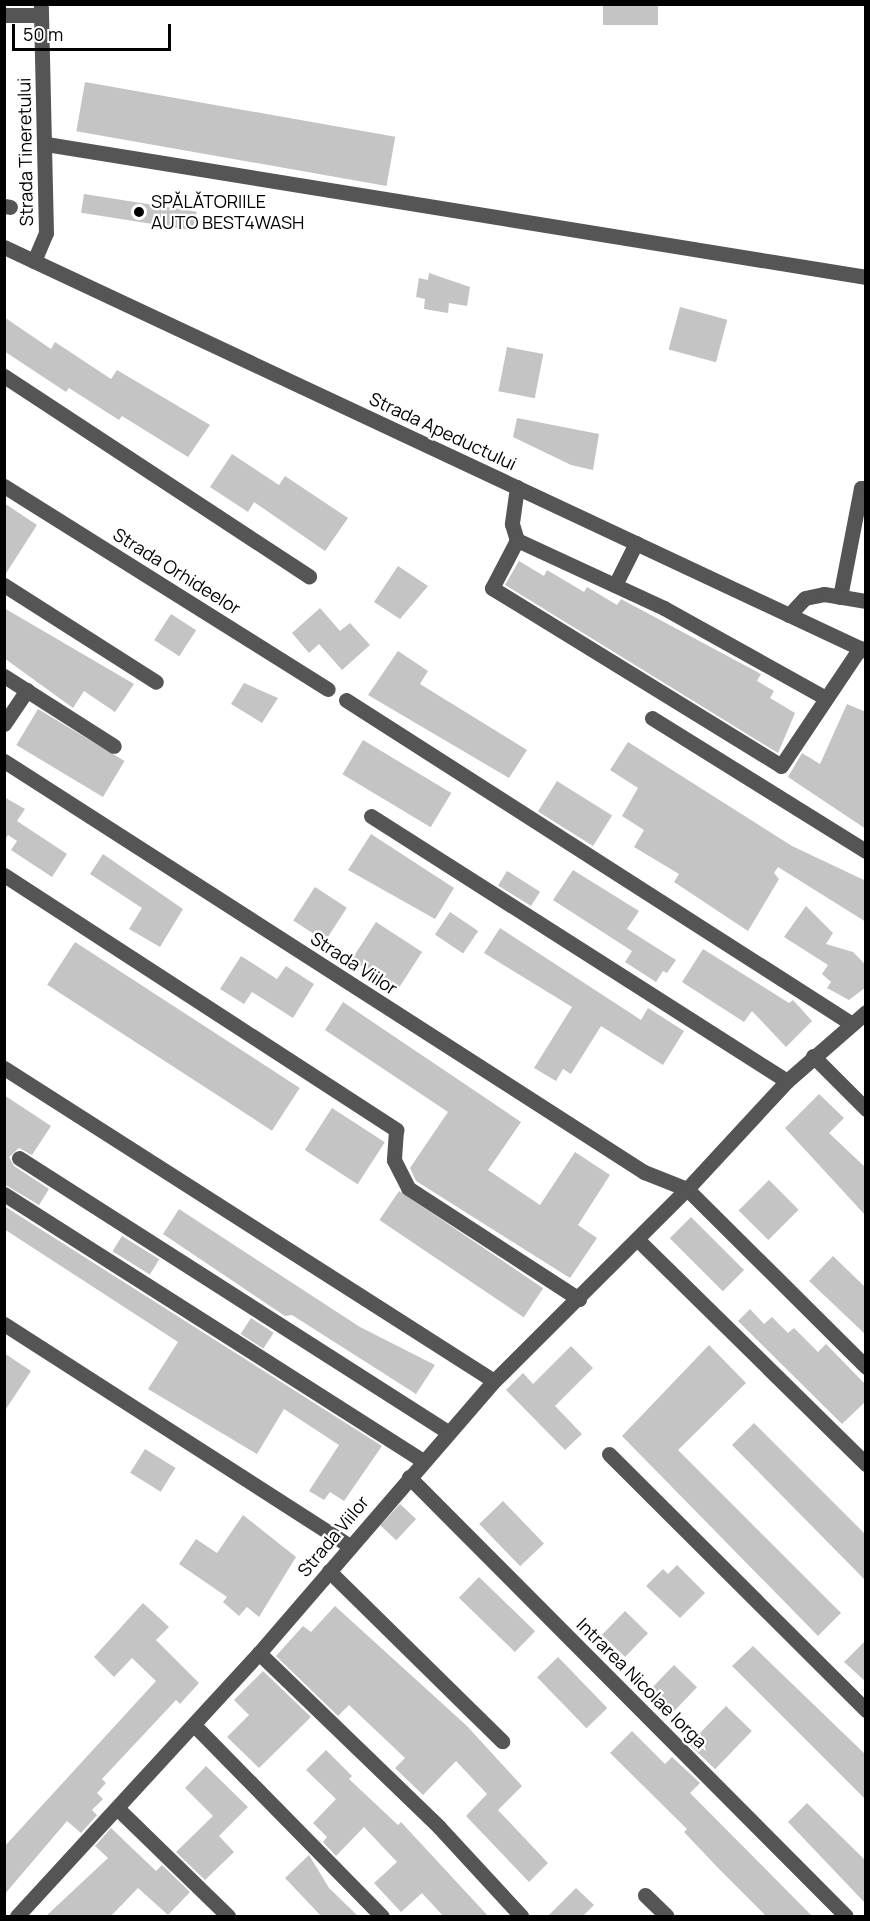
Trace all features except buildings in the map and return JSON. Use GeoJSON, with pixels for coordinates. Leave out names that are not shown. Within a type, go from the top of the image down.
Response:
{"type":"FeatureCollection","features":[{"type":"Feature","properties":{"kind":"street"},"geometry":{"type":"LineString","coordinates":[[4,15],[41,10]]}},
{"type":"Feature","properties":{"kind":"street","name":"Strada Tineretului"},"geometry":{"type":"LineString","coordinates":[[34,261],[46,233],[46,144],[41,10]]}},
{"type":"Feature","properties":{"kind":"street"},"geometry":{"type":"LineString","coordinates":[[46,144],[866,277]]}},
{"type":"Feature","properties":{"kind":"street","name":"Strada Apeductului"},"geometry":{"type":"LineString","coordinates":[[4,247],[863,649]]}},
{"type":"Feature","properties":{"kind":"street"},"geometry":{"type":"LineString","coordinates":[[4,376],[309,576]]}},
{"type":"Feature","properties":{"kind":"street","name":"Strada Orhideelor"},"geometry":{"type":"LineString","coordinates":[[4,486],[328,689]]}},
{"type":"Feature","properties":{"kind":"street"},"geometry":{"type":"LineString","coordinates":[[517,487],[512,524],[517,540],[492,588],[782,765],[825,698],[863,649]]}},
{"type":"Feature","properties":{"kind":"street"},"geometry":{"type":"LineString","coordinates":[[840,597],[861,488],[866,488]]}},
{"type":"Feature","properties":{"kind":"street"},"geometry":{"type":"LineString","coordinates":[[517,540],[615,585],[825,698]]}},
{"type":"Feature","properties":{"kind":"street"},"geometry":{"type":"LineString","coordinates":[[615,585],[636,543]]}},
{"type":"Feature","properties":{"kind":"street"},"geometry":{"type":"LineString","coordinates":[[4,585],[156,682]]}},
{"type":"Feature","properties":{"kind":"street"},"geometry":{"type":"LineString","coordinates":[[789,615],[805,598],[840,597],[866,601]]}},
{"type":"Feature","properties":{"kind":"street"},"geometry":{"type":"LineString","coordinates":[[4,676],[114,746]]}},
{"type":"Feature","properties":{"kind":"street"},"geometry":{"type":"LineString","coordinates":[[4,724],[27,690]]}},
{"type":"Feature","properties":{"kind":"street"},"geometry":{"type":"LineString","coordinates":[[346,700],[852,1024]]}},
{"type":"Feature","properties":{"kind":"street"},"geometry":{"type":"LineString","coordinates":[[652,718],[866,851]]}},
{"type":"Feature","properties":{"kind":"street","name":"Strada Viilor"},"geometry":{"type":"LineString","coordinates":[[4,761],[644,1172],[687,1190]]}},
{"type":"Feature","properties":{"kind":"street"},"geometry":{"type":"LineString","coordinates":[[371,816],[787,1081]]}},
{"type":"Feature","properties":{"kind":"street"},"geometry":{"type":"LineString","coordinates":[[4,874],[396,1130],[394,1160],[408,1188],[579,1299]]}},
{"type":"Feature","properties":{"kind":"street","name":"Strada Viilor"},"geometry":{"type":"LineString","coordinates":[[17,1917],[259,1653],[494,1381],[687,1190],[787,1081],[866,1012]]}},
{"type":"Feature","properties":{"kind":"street"},"geometry":{"type":"LineString","coordinates":[[813,1056],[866,1109]]}},
{"type":"Feature","properties":{"kind":"street"},"geometry":{"type":"LineString","coordinates":[[4,1068],[494,1381]]}},
{"type":"Feature","properties":{"kind":"street"},"geometry":{"type":"LineString","coordinates":[[19,1158],[448,1432]]}},
{"type":"Feature","properties":{"kind":"street"},"geometry":{"type":"LineString","coordinates":[[687,1190],[866,1367]]}},
{"type":"Feature","properties":{"kind":"street"},"geometry":{"type":"LineString","coordinates":[[4,1194],[423,1461]]}},
{"type":"Feature","properties":{"kind":"street"},"geometry":{"type":"LineString","coordinates":[[638,1240],[866,1464]]}},
{"type":"Feature","properties":{"kind":"street"},"geometry":{"type":"LineString","coordinates":[[4,1324],[350,1546]]}},
{"type":"Feature","properties":{"kind":"street"},"geometry":{"type":"LineString","coordinates":[[609,1454],[866,1710]]}},
{"type":"Feature","properties":{"kind":"street","name":"Intrarea Nicolae Iorga"},"geometry":{"type":"LineString","coordinates":[[410,1477],[846,1917]]}},
{"type":"Feature","properties":{"kind":"street"},"geometry":{"type":"LineString","coordinates":[[329,1571],[502,1742]]}},
{"type":"Feature","properties":{"kind":"street"},"geometry":{"type":"LineString","coordinates":[[259,1653],[439,1827],[521,1917]]}},
{"type":"Feature","properties":{"kind":"street"},"geometry":{"type":"LineString","coordinates":[[194,1725],[382,1917]]}},
{"type":"Feature","properties":{"kind":"street"},"geometry":{"type":"LineString","coordinates":[[117,1808],[228,1917]]}},
{"type":"Feature","properties":{"kind":"street"},"geometry":{"type":"LineString","coordinates":[[645,1895],[667,1917]]}},
{"type":"Feature","properties":{"kind":"place","name":"SPĂLĂTORIILE AUTO BEST4WASH"},"geometry":{"type":"Point","coordinates":[139,212]}}]}
